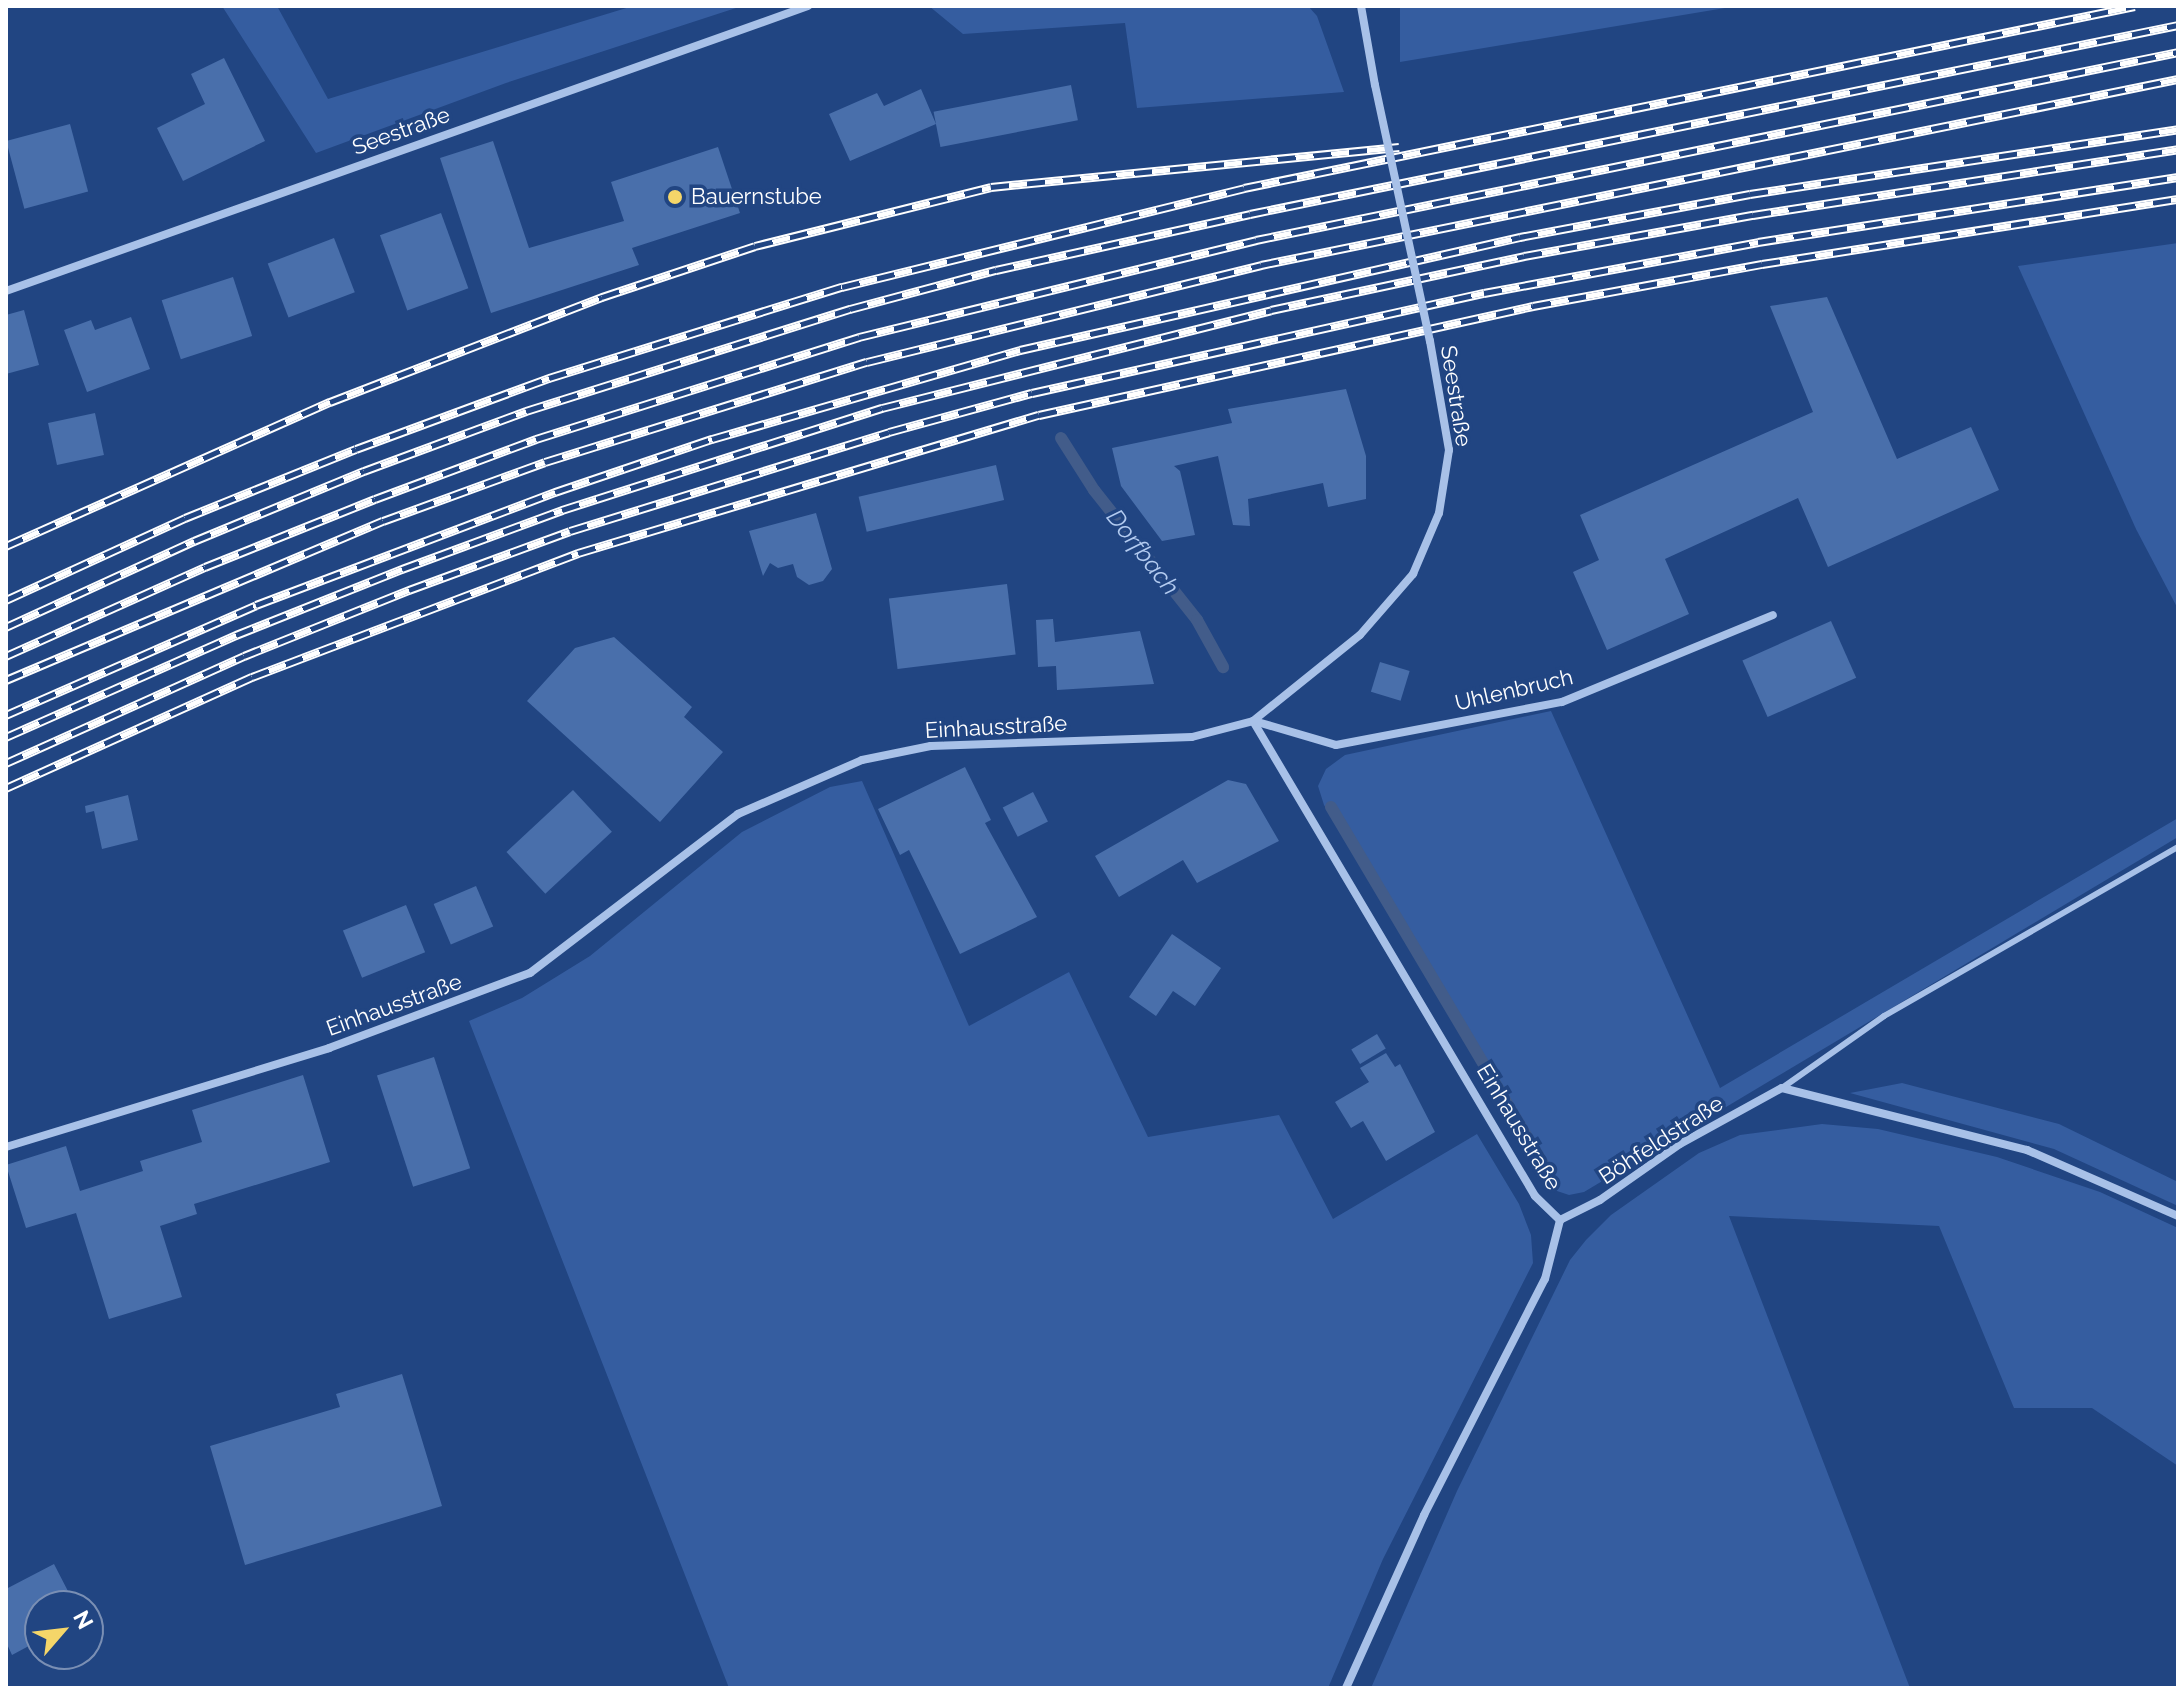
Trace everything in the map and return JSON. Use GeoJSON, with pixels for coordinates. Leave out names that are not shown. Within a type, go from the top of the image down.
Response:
{"type":"FeatureCollection","features":[{"type":"Feature","properties":{"kind":"street","name":"Seestraße"},"geometry":{"type":"LineString","coordinates":[[6,291],[808,6]]}},
{"type":"Feature","properties":{"kind":"street","name":"Seestraße"},"geometry":{"type":"LineString","coordinates":[[1253,721],[1360,635],[1413,574],[1439,513],[1449,450],[1430,341],[1361,6]]}},
{"type":"Feature","properties":{"kind":"street","name":"Uhlenbruch"},"geometry":{"type":"LineString","coordinates":[[1253,721],[1336,745],[1562,702],[1773,615]]}},
{"type":"Feature","properties":{"kind":"street","name":"Einhausstraße"},"geometry":{"type":"LineString","coordinates":[[6,1147],[315,1053],[530,973],[738,814],[862,760],[931,746],[1192,737],[1253,721],[1535,1196],[1560,1220]]}},
{"type":"Feature","properties":{"kind":"street","name":"Böhfeldstraße"},"geometry":{"type":"LineString","coordinates":[[1560,1220],[1600,1200],[1680,1144],[1782,1088]]}},
{"type":"Feature","properties":{"kind":"street"},"geometry":{"type":"LineString","coordinates":[[1782,1088],[2027,1150],[2178,1216]]}},
{"type":"Feature","properties":{"kind":"street"},"geometry":{"type":"LineString","coordinates":[[1346,1688],[1424,1515],[1545,1279],[1560,1220]]}},
{"type":"Feature","properties":{"kind":"lane"},"geometry":{"type":"LineString","coordinates":[[1782,1088],[1884,1016],[2178,847]]}},
{"type":"Feature","properties":{"kind":"shaded area"},"geometry":{"type":"Polygon","coordinates":[[[222,6],[277,6],[328,99],[633,6],[742,6],[506,83],[316,153],[222,6]]]}},
{"type":"Feature","properties":{"kind":"shaded area"},"geometry":{"type":"Polygon","coordinates":[[[929,6],[1308,6],[1317,16],[1344,92],[1137,108],[1125,23],[963,34],[929,6]]]}},
{"type":"Feature","properties":{"kind":"shaded area"},"geometry":{"type":"Polygon","coordinates":[[[1400,6],[1737,6],[1400,62],[1400,6]]]}},
{"type":"Feature","properties":{"kind":"shaded area"},"geometry":{"type":"Polygon","coordinates":[[[2178,243],[2178,609],[2136,529],[2018,266],[2178,243]]]}},
{"type":"Feature","properties":{"kind":"shaded area"},"geometry":{"type":"Polygon","coordinates":[[[1551,711],[1720,1088],[2178,818],[2178,837],[1584,1192],[1569,1195],[1557,1191],[1541,1171],[1324,805],[1318,786],[1326,769],[1345,755],[1551,711]]]}},
{"type":"Feature","properties":{"kind":"shaded area"},"geometry":{"type":"Polygon","coordinates":[[[862,781],[969,1026],[1069,972],[1148,1137],[1279,1115],[1333,1219],[1477,1134],[1519,1204],[1531,1235],[1533,1263],[1383,1559],[1328,1688],[729,1688],[469,1021],[522,998],[590,956],[742,832],[830,787],[862,781]]]}},
{"type":"Feature","properties":{"kind":"shaded area"},"geometry":{"type":"Polygon","coordinates":[[[1902,1083],[2059,1124],[2178,1182],[2178,1206],[2054,1149],[1850,1093],[1902,1083]]]}},
{"type":"Feature","properties":{"kind":"shaded area"},"geometry":{"type":"Polygon","coordinates":[[[1822,1124],[1878,1129],[1997,1157],[2100,1192],[2178,1228],[2178,1466],[2092,1408],[2014,1408],[1939,1226],[1729,1216],[1910,1688],[1371,1688],[1457,1491],[1570,1260],[1611,1215],[1699,1153],[1740,1135],[1822,1124]]]}},
{"type":"Feature","properties":{"kind":"building"},"geometry":{"type":"Polygon","coordinates":[[[224,58],[265,141],[183,181],[157,128],[205,104],[191,74],[224,58]]]}},
{"type":"Feature","properties":{"kind":"building"},"geometry":{"type":"Polygon","coordinates":[[[1071,85],[1078,120],[940,147],[934,112],[1071,85]]]}},
{"type":"Feature","properties":{"kind":"building"},"geometry":{"type":"Polygon","coordinates":[[[921,89],[936,124],[850,161],[829,114],[877,93],[884,106],[921,89]]]}},
{"type":"Feature","properties":{"kind":"building"},"geometry":{"type":"Polygon","coordinates":[[[70,124],[88,192],[24,209],[6,141],[70,124]]]}},
{"type":"Feature","properties":{"kind":"building"},"geometry":{"type":"Polygon","coordinates":[[[493,141],[529,248],[624,221],[611,182],[718,147],[740,213],[632,248],[639,265],[491,313],[440,158],[493,141]]]}},
{"type":"Feature","properties":{"kind":"building"},"geometry":{"type":"Polygon","coordinates":[[[441,213],[468,288],[407,310],[380,235],[441,213]]]}},
{"type":"Feature","properties":{"kind":"building"},"geometry":{"type":"Polygon","coordinates":[[[334,238],[355,292],[289,318],[268,263],[334,238]]]}},
{"type":"Feature","properties":{"kind":"building"},"geometry":{"type":"Polygon","coordinates":[[[233,277],[252,336],[181,359],[162,300],[233,277]]]}},
{"type":"Feature","properties":{"kind":"building"},"geometry":{"type":"Polygon","coordinates":[[[1827,297],[1897,459],[1971,427],[1999,490],[1828,567],[1798,498],[1665,559],[1689,614],[1607,650],[1573,572],[1599,560],[1580,515],[1813,412],[1770,306],[1827,297]]]}},
{"type":"Feature","properties":{"kind":"building"},"geometry":{"type":"Polygon","coordinates":[[[24,310],[39,365],[6,374],[6,315],[24,310]]]}},
{"type":"Feature","properties":{"kind":"building"},"geometry":{"type":"Polygon","coordinates":[[[131,317],[150,369],[87,392],[64,330],[91,320],[95,330],[131,317]]]}},
{"type":"Feature","properties":{"kind":"building"},"geometry":{"type":"Polygon","coordinates":[[[1346,389],[1366,456],[1366,499],[1328,507],[1323,483],[1248,499],[1250,526],[1233,525],[1218,456],[1174,466],[1180,471],[1195,535],[1162,541],[1121,486],[1112,448],[1232,423],[1228,409],[1346,389]]]}},
{"type":"Feature","properties":{"kind":"building"},"geometry":{"type":"Polygon","coordinates":[[[95,413],[104,455],[57,465],[48,423],[95,413]]]}},
{"type":"Feature","properties":{"kind":"building"},"geometry":{"type":"Polygon","coordinates":[[[996,465],[1004,500],[867,532],[859,497],[996,465]]]}},
{"type":"Feature","properties":{"kind":"building"},"geometry":{"type":"Polygon","coordinates":[[[816,513],[832,569],[823,581],[809,585],[797,577],[793,564],[778,568],[770,563],[763,576],[749,531],[816,513]]]}},
{"type":"Feature","properties":{"kind":"building"},"geometry":{"type":"Polygon","coordinates":[[[1007,584],[1016,654],[898,669],[889,599],[1007,584]]]}},
{"type":"Feature","properties":{"kind":"building"},"geometry":{"type":"Polygon","coordinates":[[[1053,619],[1055,642],[1140,631],[1154,684],[1057,690],[1056,666],[1038,667],[1036,620],[1053,619]]]}},
{"type":"Feature","properties":{"kind":"building"},"geometry":{"type":"Polygon","coordinates":[[[1831,621],[1856,678],[1768,717],[1742,660],[1831,621]]]}},
{"type":"Feature","properties":{"kind":"building"},"geometry":{"type":"Polygon","coordinates":[[[614,637],[692,707],[684,717],[723,752],[660,822],[527,701],[575,648],[614,637]]]}},
{"type":"Feature","properties":{"kind":"building"},"geometry":{"type":"Polygon","coordinates":[[[1380,662],[1410,671],[1401,701],[1371,692],[1380,662]]]}},
{"type":"Feature","properties":{"kind":"building"},"geometry":{"type":"Polygon","coordinates":[[[965,767],[991,820],[985,823],[1037,917],[960,954],[909,850],[900,855],[878,809],[965,767]]]}},
{"type":"Feature","properties":{"kind":"building"},"geometry":{"type":"Polygon","coordinates":[[[1228,780],[1246,784],[1279,841],[1197,883],[1183,860],[1119,897],[1095,856],[1228,780]]]}},
{"type":"Feature","properties":{"kind":"building"},"geometry":{"type":"Polygon","coordinates":[[[573,790],[612,832],[545,894],[506,852],[573,790]]]}},
{"type":"Feature","properties":{"kind":"building"},"geometry":{"type":"Polygon","coordinates":[[[1033,792],[1048,821],[1018,837],[1003,807],[1033,792]]]}},
{"type":"Feature","properties":{"kind":"building"},"geometry":{"type":"Polygon","coordinates":[[[128,795],[138,840],[102,849],[94,811],[86,813],[85,806],[128,795]]]}},
{"type":"Feature","properties":{"kind":"building"},"geometry":{"type":"Polygon","coordinates":[[[476,886],[493,927],[451,944],[434,904],[476,886]]]}},
{"type":"Feature","properties":{"kind":"building"},"geometry":{"type":"Polygon","coordinates":[[[406,905],[425,952],[362,978],[343,930],[406,905]]]}},
{"type":"Feature","properties":{"kind":"building"},"geometry":{"type":"Polygon","coordinates":[[[1172,934],[1221,968],[1195,1006],[1173,991],[1156,1016],[1129,997],[1172,934]]]}},
{"type":"Feature","properties":{"kind":"building"},"geometry":{"type":"Polygon","coordinates":[[[1377,1034],[1386,1049],[1360,1064],[1351,1049],[1377,1034]]]}},
{"type":"Feature","properties":{"kind":"building"},"geometry":{"type":"Polygon","coordinates":[[[1386,1053],[1395,1067],[1400,1064],[1435,1132],[1386,1161],[1363,1121],[1351,1128],[1335,1102],[1369,1082],[1360,1068],[1386,1053]]]}},
{"type":"Feature","properties":{"kind":"building"},"geometry":{"type":"Polygon","coordinates":[[[434,1057],[470,1168],[413,1187],[377,1076],[434,1057]]]}},
{"type":"Feature","properties":{"kind":"building"},"geometry":{"type":"Polygon","coordinates":[[[303,1075],[330,1162],[194,1204],[197,1214],[160,1226],[182,1297],[109,1319],[76,1213],[26,1228],[6,1165],[66,1146],[80,1191],[143,1171],[140,1161],[202,1142],[192,1110],[303,1075]]]}},
{"type":"Feature","properties":{"kind":"building"},"geometry":{"type":"Polygon","coordinates":[[[402,1374],[442,1506],[245,1565],[210,1446],[340,1407],[336,1394],[402,1374]]]}},
{"type":"Feature","properties":{"kind":"building"},"geometry":{"type":"Polygon","coordinates":[[[54,1564],[67,1590],[24,1590],[24,1649],[12,1655],[6,1642],[6,1589],[54,1564]]]}},
{"type":"Feature","properties":{"kind":"waterway","name":"Dorfbach"},"geometry":{"type":"LineString","coordinates":[[1061,438],[1094,490],[1197,620],[1223,667]]}},
{"type":"Feature","properties":{"kind":"waterway"},"geometry":{"type":"LineString","coordinates":[[1331,807],[1543,1164]]}},
{"type":"Feature","properties":{"kind":"railway"},"geometry":{"type":"LineString","coordinates":[[6,600],[185,518],[356,449],[549,378],[842,287],[1244,188],[2135,6]]}},
{"type":"Feature","properties":{"kind":"railway"},"geometry":{"type":"LineString","coordinates":[[6,627],[194,541],[364,471],[526,411],[850,309],[996,270],[1250,214],[2178,25]]}},
{"type":"Feature","properties":{"kind":"railway"},"geometry":{"type":"LineString","coordinates":[[6,656],[205,567],[375,499],[536,439],[859,337],[1256,240],[2178,52]]}},
{"type":"Feature","properties":{"kind":"railway"},"geometry":{"type":"LineString","coordinates":[[6,680],[383,521],[545,462],[867,362],[1261,265],[2178,79]]}},
{"type":"Feature","properties":{"kind":"railway"},"geometry":{"type":"LineString","coordinates":[[6,715],[256,605],[555,492],[712,439],[1020,350],[1520,237],[1750,194],[2178,129]]}},
{"type":"Feature","properties":{"kind":"railway"},"geometry":{"type":"LineString","coordinates":[[6,546],[330,402],[602,297],[755,246],[991,187],[1399,147]]}},
{"type":"Feature","properties":{"kind":"railway"},"geometry":{"type":"LineString","coordinates":[[6,737],[236,635],[402,569],[562,510],[882,408],[1271,310],[1524,256],[1753,215],[2178,149]]}},
{"type":"Feature","properties":{"kind":"railway"},"geometry":{"type":"LineString","coordinates":[[6,763],[244,656],[409,590],[570,531],[889,432],[1032,393],[1484,293],[1758,242],[2178,177]]}},
{"type":"Feature","properties":{"kind":"railway"},"geometry":{"type":"LineString","coordinates":[[6,788],[252,677],[578,553],[1039,415],[1533,306],[1762,264],[2178,199]]}},
{"type":"Feature","properties":{"kind":"place","name":"Bauernstube"},"geometry":{"type":"Point","coordinates":[675,197]}}]}
